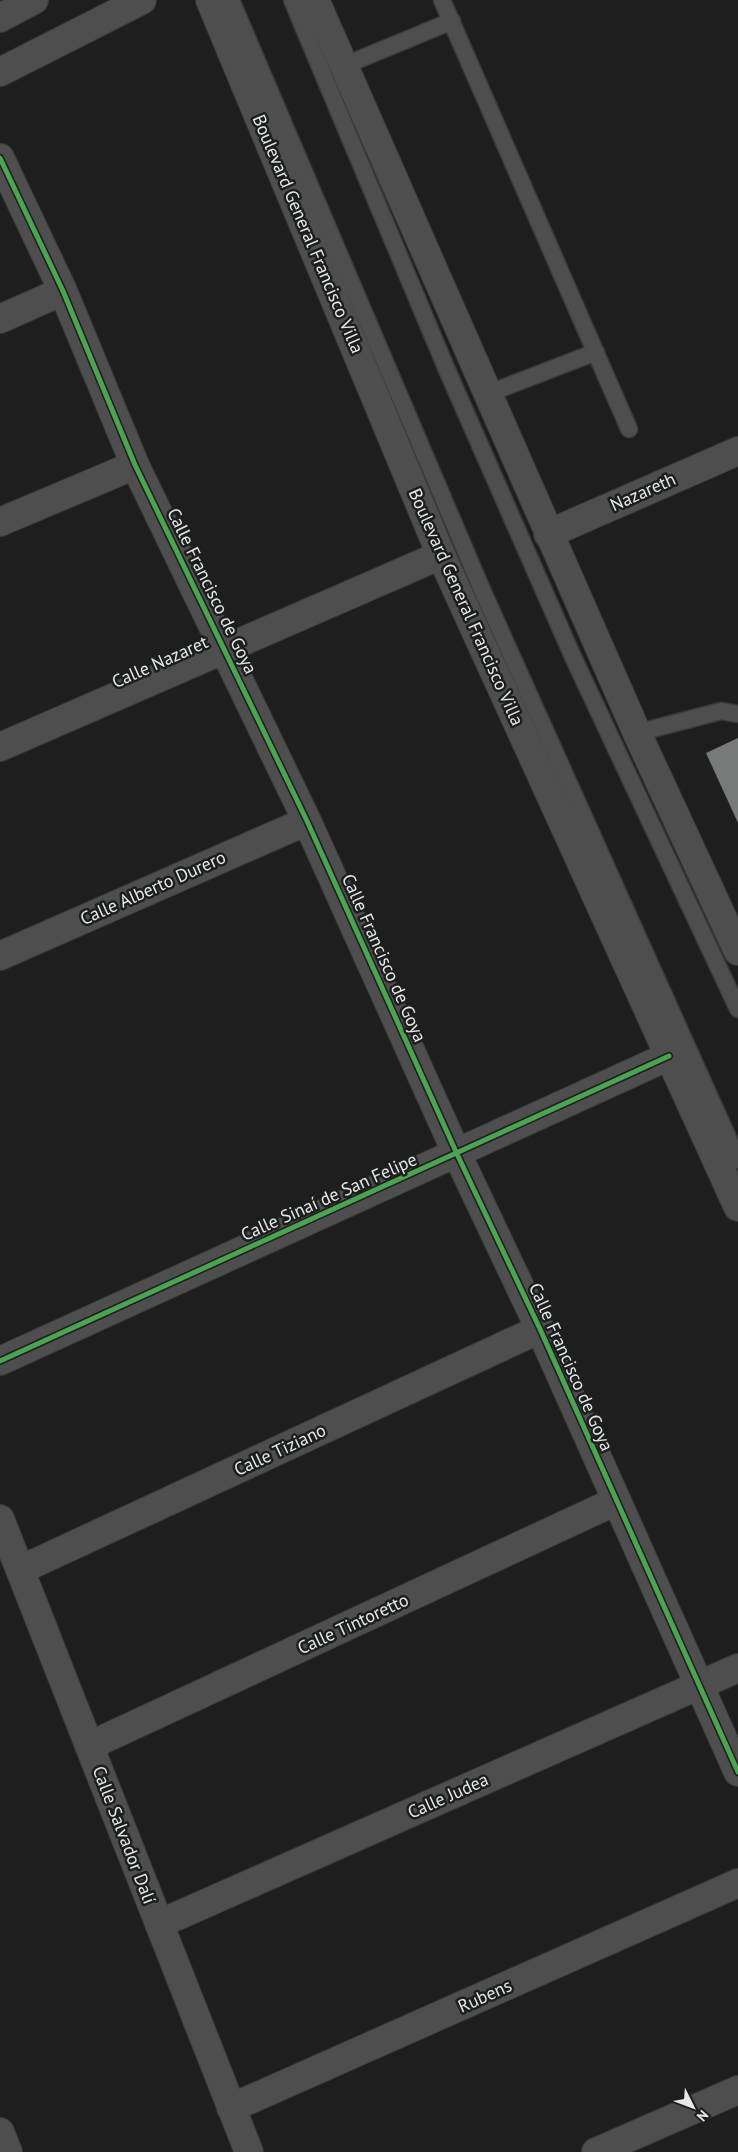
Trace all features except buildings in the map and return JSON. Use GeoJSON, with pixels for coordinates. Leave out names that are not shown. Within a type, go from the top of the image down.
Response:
{"type":"FeatureCollection","features":[{"type":"Feature","properties":{"kind":"main road","name":"Boulevard General Francisco Villa"},"geometry":{"type":"LineString","coordinates":[[210,0],[441,555],[738,1207]]}},
{"type":"Feature","properties":{"kind":"main road"},"geometry":{"type":"LineString","coordinates":[[315,0],[637,733],[732,924],[738,951]]}},
{"type":"Feature","properties":{"kind":"street"},"geometry":{"type":"LineString","coordinates":[[0,18],[34,0]]}},
{"type":"Feature","properties":{"kind":"street"},"geometry":{"type":"LineString","coordinates":[[0,72],[142,0]]}},
{"type":"Feature","properties":{"kind":"street","name":"Calle Francisco de Goya"},"geometry":{"type":"LineString","coordinates":[[0,158],[63,292],[135,465],[307,821],[457,1154],[540,1329],[738,1772]]}},
{"type":"Feature","properties":{"kind":"street"},"geometry":{"type":"LineString","coordinates":[[0,319],[63,292]]}},
{"type":"Feature","properties":{"kind":"street","name":"Nazareth"},"geometry":{"type":"LineString","coordinates":[[548,534],[738,451]]}},
{"type":"Feature","properties":{"kind":"street"},"geometry":{"type":"LineString","coordinates":[[0,522],[135,465]]}},
{"type":"Feature","properties":{"kind":"street","name":"Calle Nazaret"},"geometry":{"type":"LineString","coordinates":[[0,747],[441,555]]}},
{"type":"Feature","properties":{"kind":"street","name":"Calle Alberto Durero"},"geometry":{"type":"LineString","coordinates":[[0,956],[307,821]]}},
{"type":"Feature","properties":{"kind":"street","name":"Calle Sinaí de San Felipe"},"geometry":{"type":"LineString","coordinates":[[0,1361],[669,1056]]}},
{"type":"Feature","properties":{"kind":"street","name":"Calle Tiziano"},"geometry":{"type":"LineString","coordinates":[[20,1570],[540,1329]]}},
{"type":"Feature","properties":{"kind":"street","name":"Calle Tintoretto"},"geometry":{"type":"LineString","coordinates":[[89,1746],[616,1501]]}},
{"type":"Feature","properties":{"kind":"street","name":"Calle Salvador Dalí"},"geometry":{"type":"LineString","coordinates":[[0,1518],[249,2152]]}},
{"type":"Feature","properties":{"kind":"street","name":"Calle Judea"},"geometry":{"type":"LineString","coordinates":[[159,1924],[738,1668]]}},
{"type":"Feature","properties":{"kind":"street","name":"Rubens"},"geometry":{"type":"LineString","coordinates":[[232,2108],[738,1883]]}},
{"type":"Feature","properties":{"kind":"street"},"geometry":{"type":"LineString","coordinates":[[596,2152],[738,2090]]}},
{"type":"Feature","properties":{"kind":"lane"},"geometry":{"type":"LineString","coordinates":[[232,0],[483,592],[738,1160]]}},
{"type":"Feature","properties":{"kind":"lane"},"geometry":{"type":"LineString","coordinates":[[292,0],[447,370],[569,648],[738,1010]]}},
{"type":"Feature","properties":{"kind":"lane"},"geometry":{"type":"LineString","coordinates":[[442,0],[629,429]]}},
{"type":"Feature","properties":{"kind":"lane"},"geometry":{"type":"LineString","coordinates":[[343,66],[452,21]]}},
{"type":"Feature","properties":{"kind":"lane"},"geometry":{"type":"LineString","coordinates":[[487,394],[596,352]]}},
{"type":"Feature","properties":{"kind":"lane"},"geometry":{"type":"LineString","coordinates":[[637,733],[722,711],[738,714]]}},
{"type":"Feature","properties":{"kind":"cycle path"},"geometry":{"type":"LineString","coordinates":[[0,158],[63,291],[135,465],[307,821],[457,1154],[540,1329],[738,1772]]}},
{"type":"Feature","properties":{"kind":"cycle path"},"geometry":{"type":"LineString","coordinates":[[0,1361],[669,1056]]}}]}
